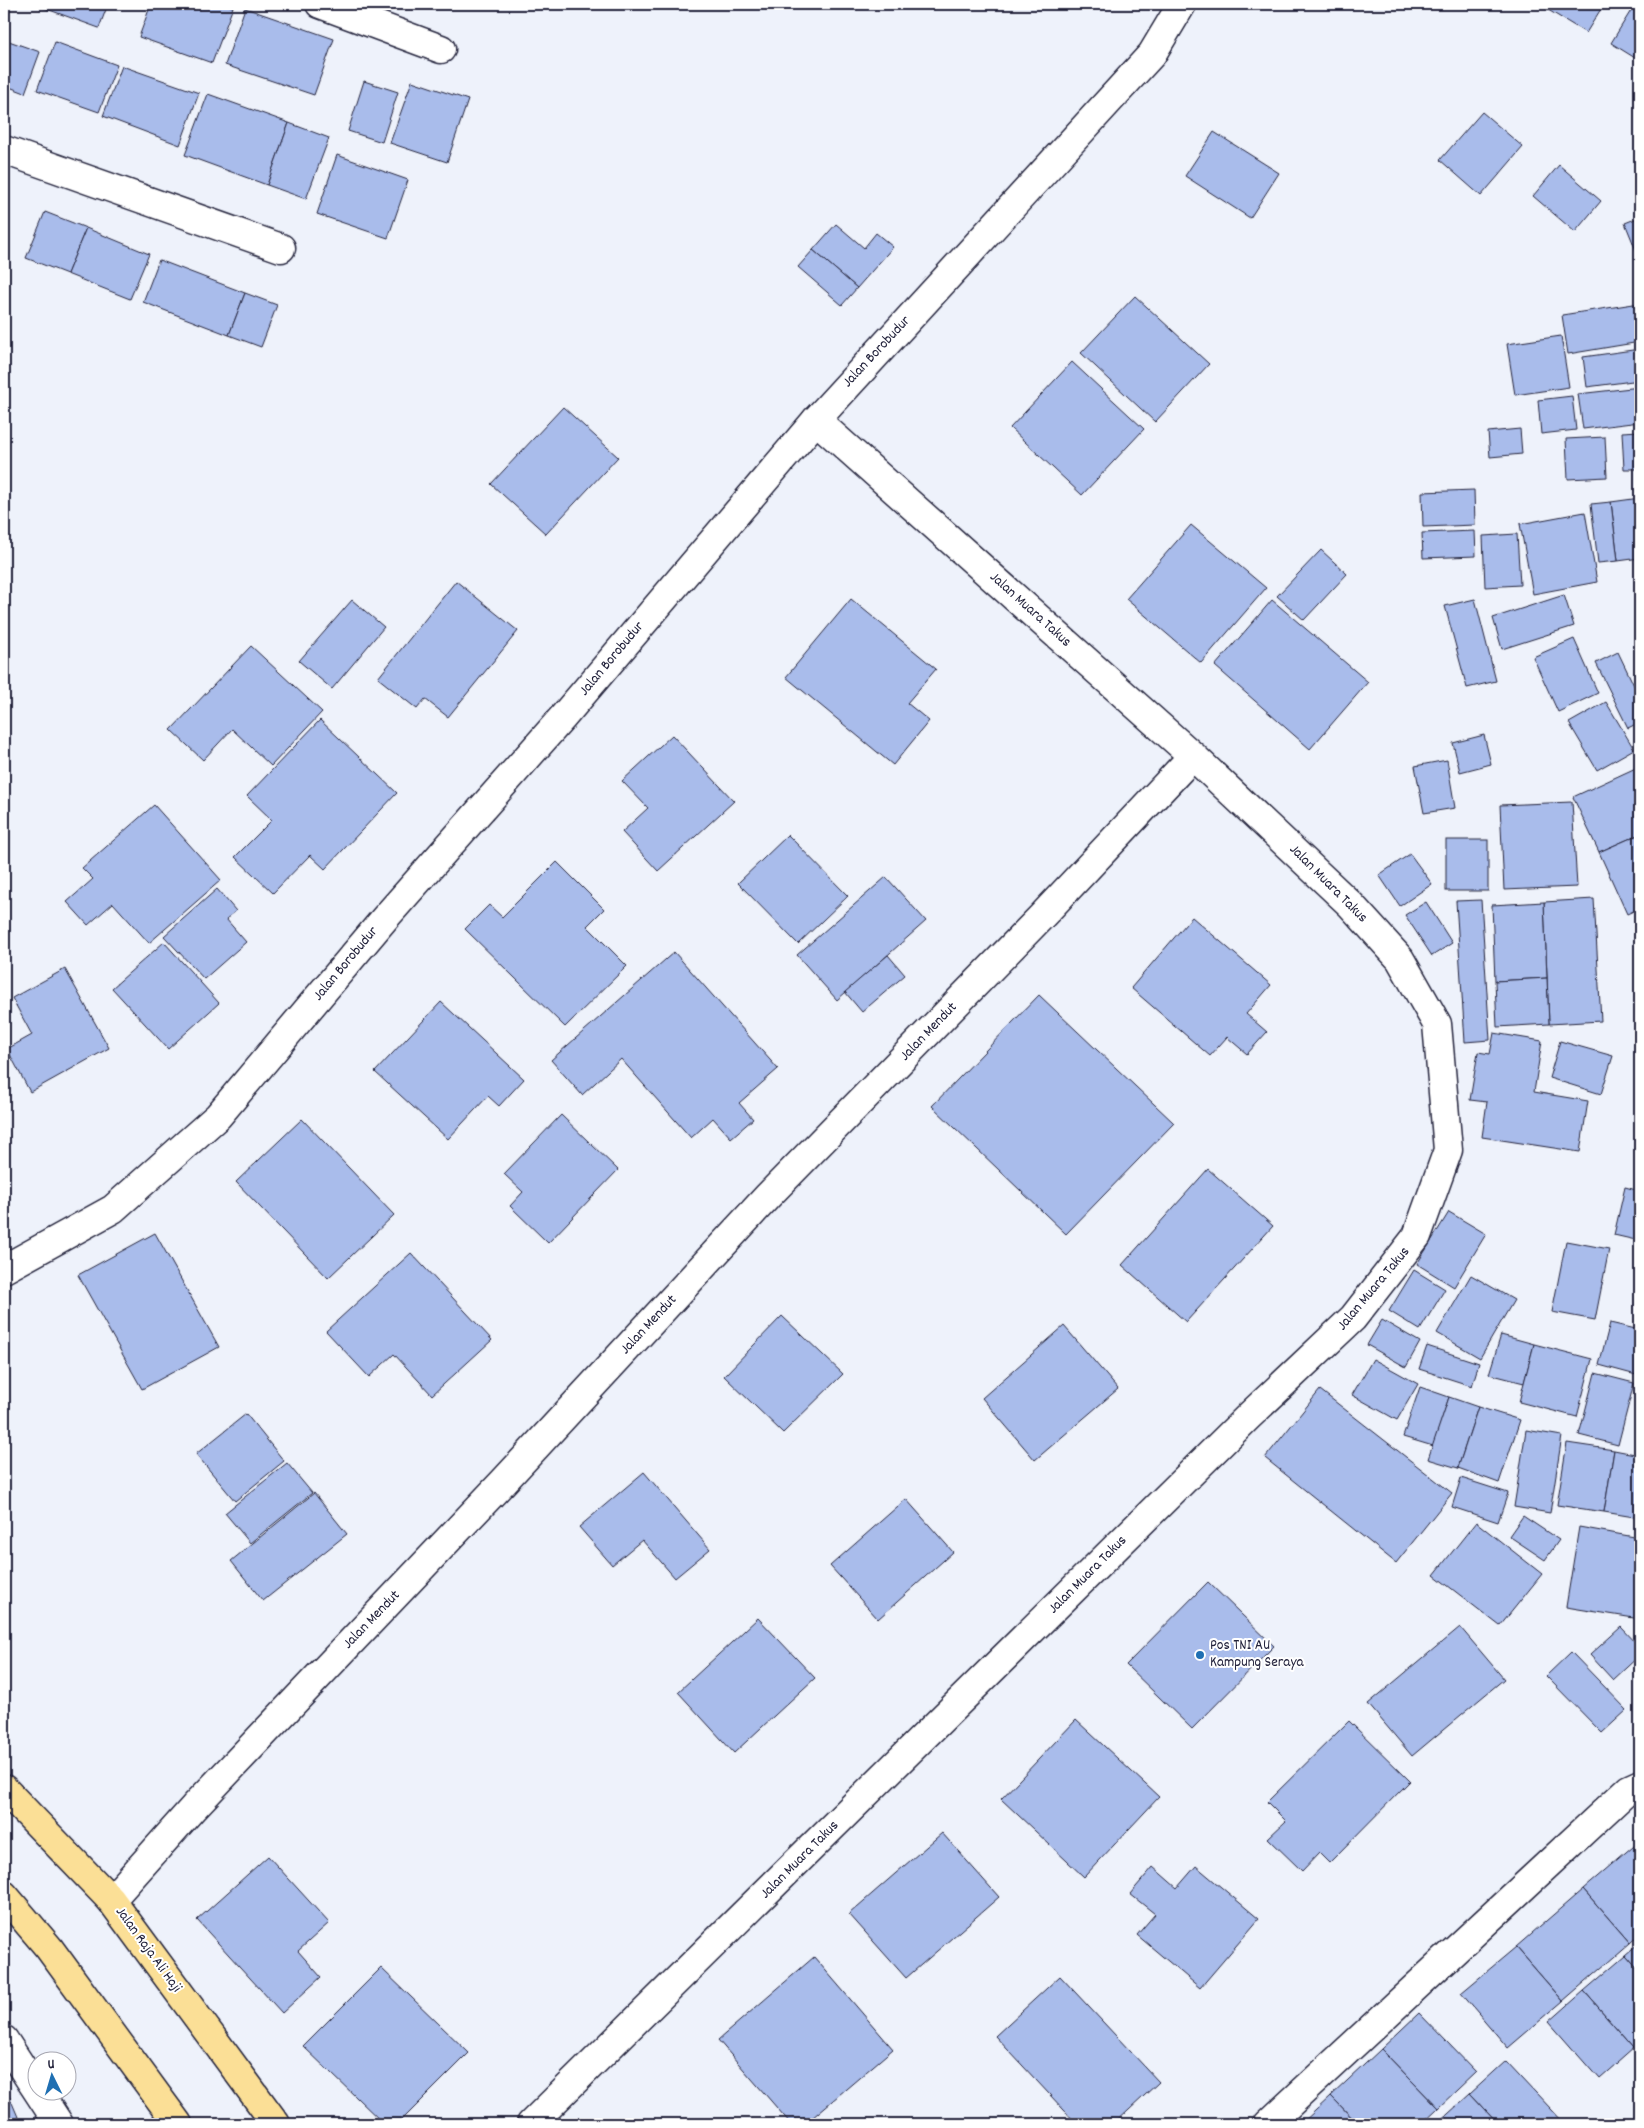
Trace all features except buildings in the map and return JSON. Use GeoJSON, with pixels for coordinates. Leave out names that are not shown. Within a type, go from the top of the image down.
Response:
{"type":"FeatureCollection","features":[{"type":"Feature","properties":{"kind":"main road","name":"Jalan Raja Ali Haji"},"geometry":{"type":"LineString","coordinates":[[4,1789],[111,1900],[276,2124]]}},
{"type":"Feature","properties":{"kind":"main road"},"geometry":{"type":"LineString","coordinates":[[4,1895],[49,1948],[178,2124]]}},
{"type":"Feature","properties":{"kind":"street"},"geometry":{"type":"LineString","coordinates":[[320,4],[441,49]]}},
{"type":"Feature","properties":{"kind":"street","name":"Jalan Borobudur"},"geometry":{"type":"LineString","coordinates":[[4,1269],[113,1209],[218,1116],[385,918],[569,710],[816,420],[1152,54],[1182,4]]}},
{"type":"Feature","properties":{"kind":"street"},"geometry":{"type":"LineString","coordinates":[[4,150],[281,248]]}},
{"type":"Feature","properties":{"kind":"street","name":"Jalan Muara Takus"},"geometry":{"type":"LineString","coordinates":[[531,2124],[1249,1416],[1353,1318],[1417,1236],[1448,1150],[1437,1024],[1400,959],[1351,905],[1194,756],[816,420]]}},
{"type":"Feature","properties":{"kind":"street","name":"Jalan Mendut"},"geometry":{"type":"LineString","coordinates":[[111,1900],[194,1807],[504,1481],[762,1203],[1035,924],[1194,756]]}},
{"type":"Feature","properties":{"kind":"street"},"geometry":{"type":"LineString","coordinates":[[1268,2124],[1629,1789],[1640,1784]]}},
{"type":"Feature","properties":{"kind":"street"},"geometry":{"type":"LineString","coordinates":[[4,2040],[59,2124]]}},
{"type":"Feature","properties":{"kind":"place","name":"Pos TNI AU Kampung Seraya"},"geometry":{"type":"Point","coordinates":[1200,1655]}}]}
